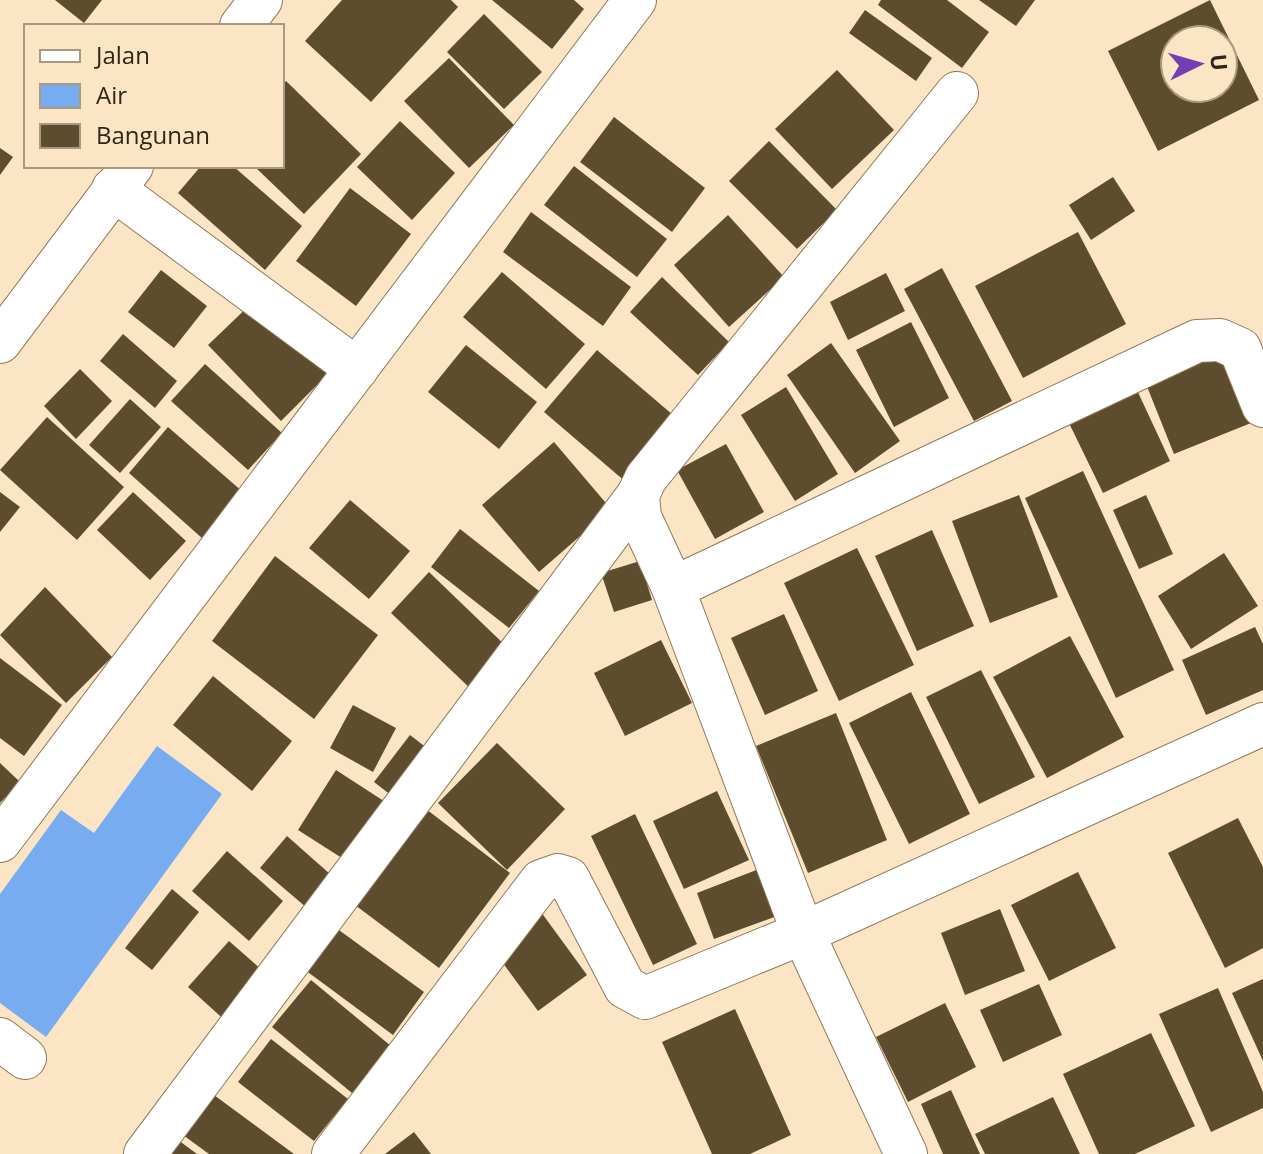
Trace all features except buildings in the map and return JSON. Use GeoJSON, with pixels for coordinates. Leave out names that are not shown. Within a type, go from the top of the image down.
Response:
{"type":"FeatureCollection","features":[{"type":"Feature","properties":{"kind":"street"},"geometry":{"type":"LineString","coordinates":[[243,24],[261,0]]}},
{"type":"Feature","properties":{"kind":"street"},"geometry":{"type":"LineString","coordinates":[[0,841],[635,0]]}},
{"type":"Feature","properties":{"kind":"street"},"geometry":{"type":"LineString","coordinates":[[145,1154],[638,495],[656,466],[957,93]]}},
{"type":"Feature","properties":{"kind":"street"},"geometry":{"type":"LineString","coordinates":[[0,342],[123,177],[357,369]]}},
{"type":"Feature","properties":{"kind":"street"},"geometry":{"type":"LineString","coordinates":[[673,588],[1197,341],[1220,340],[1240,349],[1263,406]]}},
{"type":"Feature","properties":{"kind":"street"},"geometry":{"type":"LineString","coordinates":[[638,495],[640,517],[673,588],[803,933],[906,1154]]}},
{"type":"Feature","properties":{"kind":"street"},"geometry":{"type":"LineString","coordinates":[[333,1154],[541,881],[558,875],[568,878],[625,987],[645,998],[803,933],[1263,724]]}},
{"type":"Feature","properties":{"kind":"water"},"geometry":{"type":"Polygon","coordinates":[[[157,746],[222,794],[46,1037],[0,1003],[0,894],[61,810],[94,833],[157,746]]]}}]}
